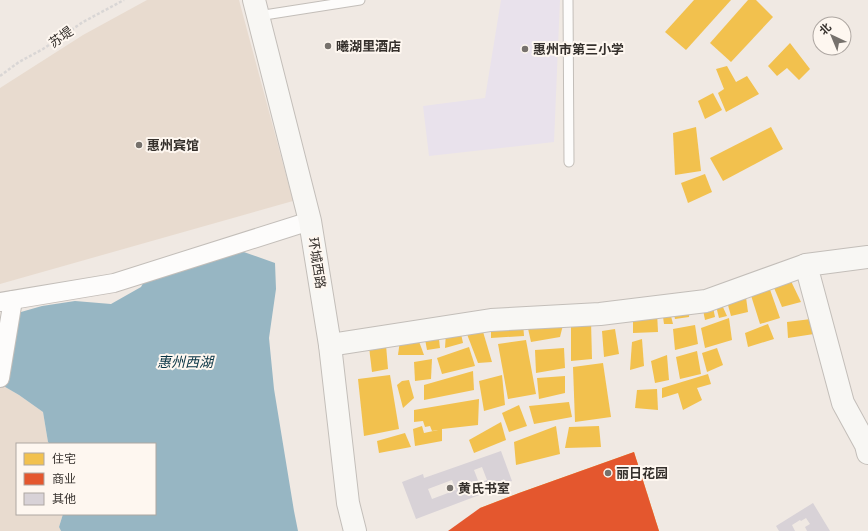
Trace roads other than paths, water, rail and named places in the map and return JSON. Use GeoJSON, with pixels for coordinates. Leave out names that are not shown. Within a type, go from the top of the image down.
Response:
{"type":"FeatureCollection","features":[{"type":"Feature","properties":{"kind":"street","name":"环城西路"},"geometry":{"type":"LineString","coordinates":[[256,8],[310,221],[330,345],[348,503],[355,531]]}},
{"type":"Feature","properties":{"kind":"street"},"geometry":{"type":"LineString","coordinates":[[0,378],[6,301],[114,283],[310,221]]}},
{"type":"Feature","properties":{"kind":"street"},"geometry":{"type":"LineString","coordinates":[[330,345],[491,320],[600,314],[706,301],[806,265],[868,257]]}},
{"type":"Feature","properties":{"kind":"street"},"geometry":{"type":"LineString","coordinates":[[806,265],[842,403],[866,445],[868,453]]}},
{"type":"Feature","properties":{"kind":"lane"},"geometry":{"type":"LineString","coordinates":[[256,8],[360,0]]}},
{"type":"Feature","properties":{"kind":"lane"},"geometry":{"type":"LineString","coordinates":[[568,0],[569,162]]}},
{"type":"Feature","properties":{"kind":"water","name":"惠州西湖"},"geometry":{"type":"Polygon","coordinates":[[[241,251],[275,263],[276,289],[269,338],[274,389],[298,531],[61,531],[59,527],[63,515],[156,515],[156,443],[49,443],[43,412],[0,384],[0,318],[42,306],[75,301],[111,304],[141,287],[149,272],[241,251]]]}},
{"type":"Feature","properties":{"kind":"place","name":"曦湖里酒店"},"geometry":{"type":"Point","coordinates":[328,46]}},
{"type":"Feature","properties":{"kind":"place","name":"惠州市第三小学"},"geometry":{"type":"Point","coordinates":[525,49]}},
{"type":"Feature","properties":{"kind":"place","name":"惠州宾馆"},"geometry":{"type":"Point","coordinates":[139,145]}},
{"type":"Feature","properties":{"kind":"place","name":"丽日花园"},"geometry":{"type":"Point","coordinates":[608,473]}},
{"type":"Feature","properties":{"kind":"place","name":"黄氏书室"},"geometry":{"type":"Point","coordinates":[450,488]}}]}
